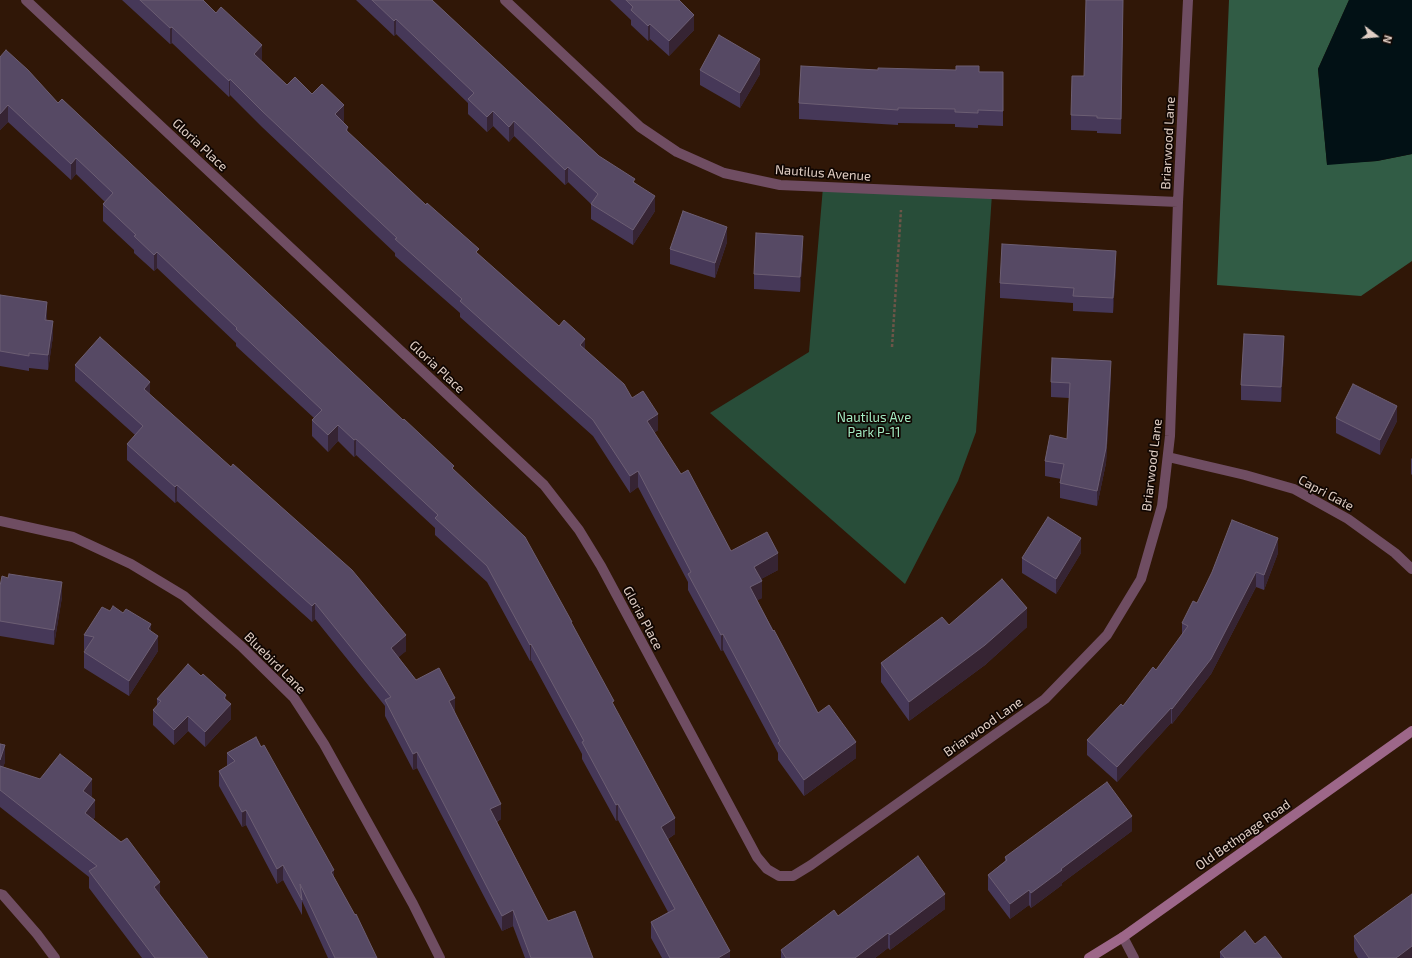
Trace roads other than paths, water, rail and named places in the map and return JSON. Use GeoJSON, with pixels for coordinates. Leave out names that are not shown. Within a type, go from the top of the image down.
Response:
{"type":"FeatureCollection","features":[{"type":"Feature","properties":{"kind":"main road","name":"Old Bethpage Road"},"geometry":{"type":"LineString","coordinates":[[1089,958],[1123,936],[1412,731]]}},
{"type":"Feature","properties":{"kind":"street","name":"Gloria Place"},"geometry":{"type":"LineString","coordinates":[[26,0],[544,485],[579,530],[601,566],[739,823]]}},
{"type":"Feature","properties":{"kind":"street","name":"Nautilus Avenue"},"geometry":{"type":"LineString","coordinates":[[505,0],[640,127],[676,152],[724,173],[780,185],[1178,202]]}},
{"type":"Feature","properties":{"kind":"street","name":"Briarwood Lane"},"geometry":{"type":"LineString","coordinates":[[739,823],[757,858],[767,869],[779,876],[794,876],[1045,699],[1107,636],[1141,579],[1162,506],[1170,436],[1178,202],[1188,0]]}},
{"type":"Feature","properties":{"kind":"street","name":"Capri Gate"},"geometry":{"type":"LineString","coordinates":[[1168,457],[1245,475],[1294,489],[1348,519],[1395,553],[1412,569]]}},
{"type":"Feature","properties":{"kind":"street","name":"Bluebird Lane"},"geometry":{"type":"LineString","coordinates":[[0,521],[73,537],[131,564],[184,596],[241,646],[294,698],[320,738],[413,904],[440,958]]}},
{"type":"Feature","properties":{"kind":"street"},"geometry":{"type":"LineString","coordinates":[[0,894],[3,895],[37,934],[55,958]]}},
{"type":"Feature","properties":{"kind":"street"},"geometry":{"type":"LineString","coordinates":[[1123,936],[1134,958]]}},
{"type":"Feature","properties":{"kind":"park label","name":"Nautilus Ave Park P-11"},"geometry":{"type":"Point","coordinates":[874,426]}}]}
